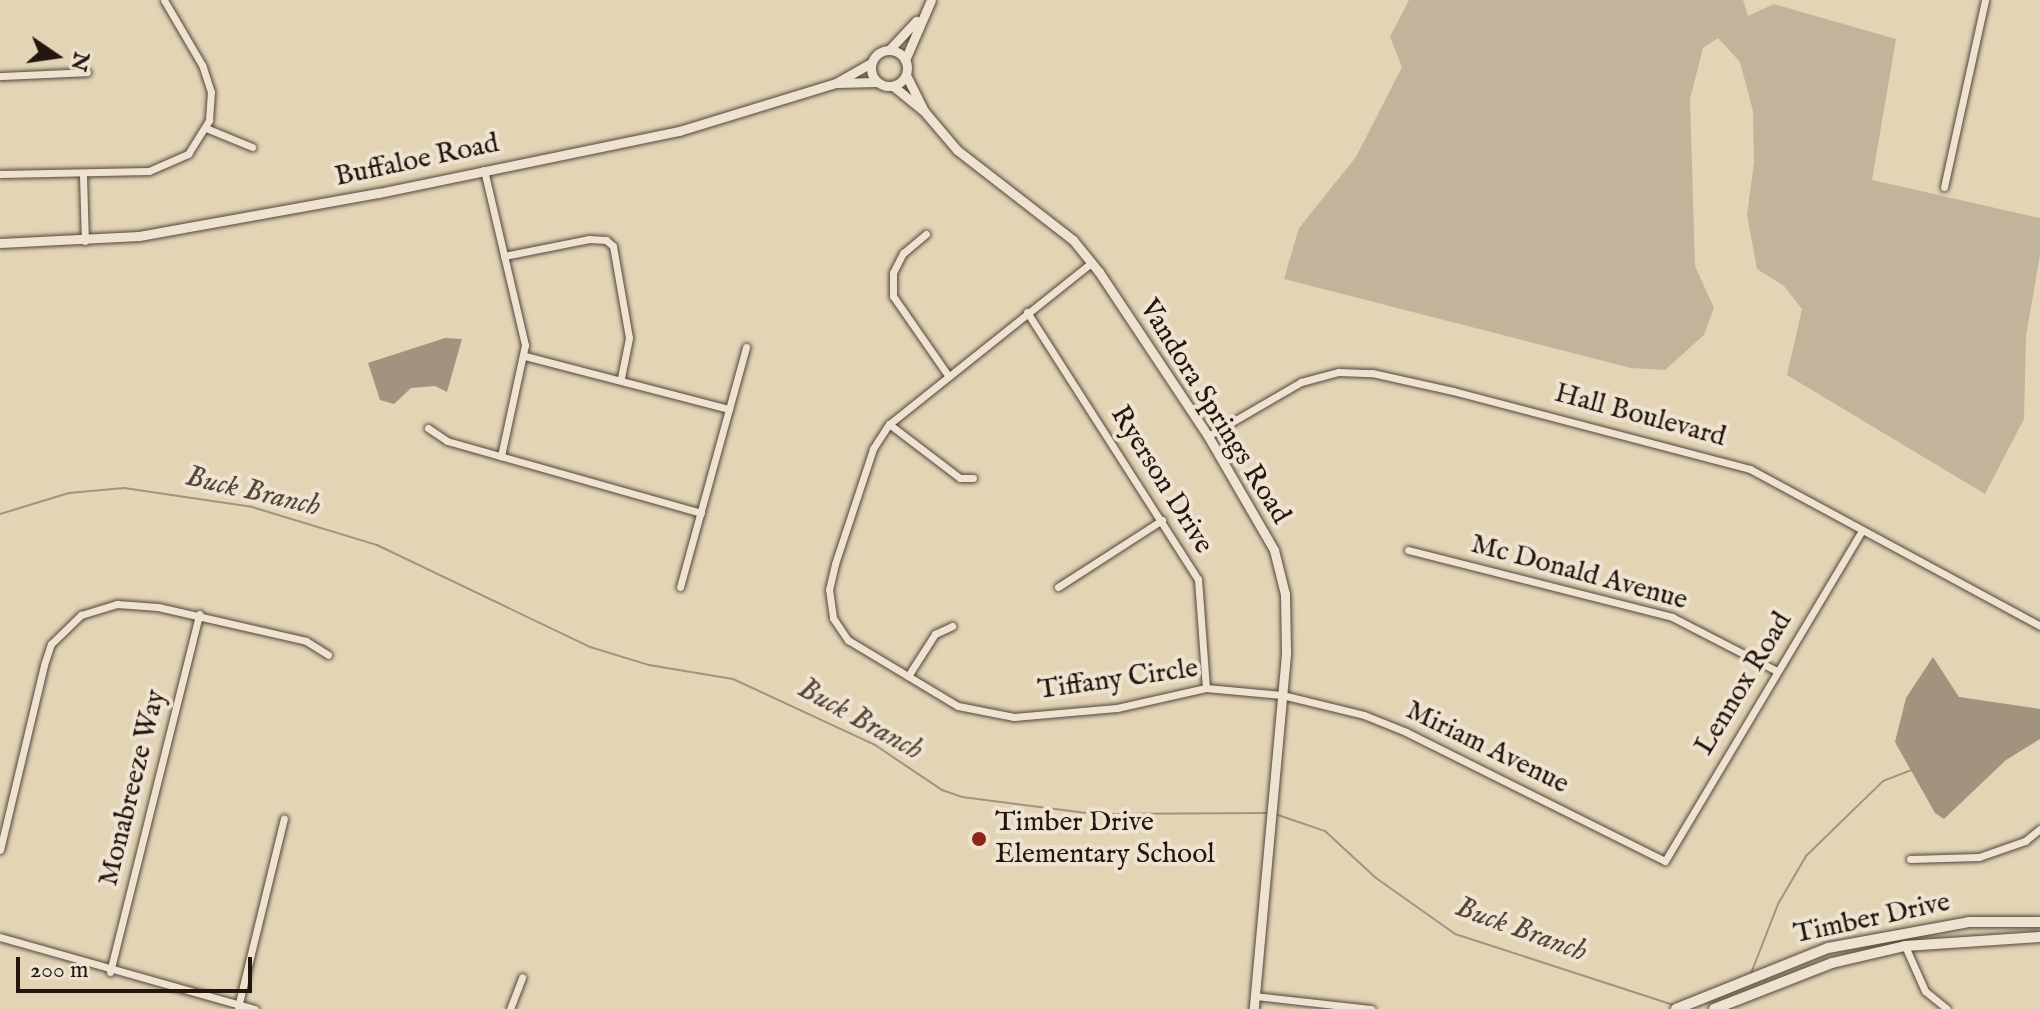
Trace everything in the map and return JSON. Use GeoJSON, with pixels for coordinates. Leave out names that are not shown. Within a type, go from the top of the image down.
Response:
{"type":"FeatureCollection","features":[{"type":"Feature","properties":{"kind":"main road","name":"Timber Drive"},"geometry":{"type":"LineString","coordinates":[[1676,1009],[1828,948],[1969,922],[2040,922]]}},
{"type":"Feature","properties":{"kind":"main road","name":"Timber Drive"},"geometry":{"type":"LineString","coordinates":[[1714,1009],[1832,963],[1905,946],[1970,938],[2040,937]]}},
{"type":"Feature","properties":{"kind":"street"},"geometry":{"type":"LineString","coordinates":[[0,174],[83,175],[161,169],[188,154],[206,128],[212,103],[207,76],[164,0]]}},
{"type":"Feature","properties":{"kind":"street"},"geometry":{"type":"LineString","coordinates":[[919,19],[905,60],[906,75],[893,86],[877,82],[871,63],[889,50],[919,19],[931,0]]}},
{"type":"Feature","properties":{"kind":"street"},"geometry":{"type":"LineString","coordinates":[[1944,187],[1985,0]]}},
{"type":"Feature","properties":{"kind":"street"},"geometry":{"type":"LineString","coordinates":[[889,50],[905,60]]}},
{"type":"Feature","properties":{"kind":"street","name":"Buffaloe Road"},"geometry":{"type":"LineString","coordinates":[[0,243],[85,242],[231,220],[679,131],[836,83],[871,63]]}},
{"type":"Feature","properties":{"kind":"street"},"geometry":{"type":"LineString","coordinates":[[0,76],[87,72]]}},
{"type":"Feature","properties":{"kind":"street","name":"Vandora Springs Road"},"geometry":{"type":"LineString","coordinates":[[906,75],[924,111]]}},
{"type":"Feature","properties":{"kind":"street","name":"Buffaloe Road"},"geometry":{"type":"LineString","coordinates":[[836,83],[877,82]]}},
{"type":"Feature","properties":{"kind":"street","name":"Vandora Springs Road"},"geometry":{"type":"LineString","coordinates":[[893,86],[924,111],[957,150],[1073,240],[1208,436],[1274,550],[1286,615],[1282,695],[1254,1009]]}},
{"type":"Feature","properties":{"kind":"street"},"geometry":{"type":"LineString","coordinates":[[206,128],[252,147]]}},
{"type":"Feature","properties":{"kind":"street"},"geometry":{"type":"LineString","coordinates":[[484,170],[525,356],[501,456]]}},
{"type":"Feature","properties":{"kind":"street"},"geometry":{"type":"LineString","coordinates":[[83,175],[85,242]]}},
{"type":"Feature","properties":{"kind":"street"},"geometry":{"type":"LineString","coordinates":[[926,234],[903,253],[893,273],[893,296],[947,374]]}},
{"type":"Feature","properties":{"kind":"street"},"geometry":{"type":"LineString","coordinates":[[504,256],[589,239],[606,240],[613,246],[629,338],[621,378]]}},
{"type":"Feature","properties":{"kind":"street","name":"Tiffany Circle"},"geometry":{"type":"LineString","coordinates":[[1091,263],[947,374],[889,424],[862,478],[829,589],[833,618],[848,640],[958,706],[1014,717],[1117,708],[1206,688],[1282,695]]}},
{"type":"Feature","properties":{"kind":"street","name":"Ryerson Drive"},"geometry":{"type":"LineString","coordinates":[[1027,312],[1162,520],[1202,592],[1206,688]]}},
{"type":"Feature","properties":{"kind":"street"},"geometry":{"type":"LineString","coordinates":[[680,587],[746,347]]}},
{"type":"Feature","properties":{"kind":"street"},"geometry":{"type":"LineString","coordinates":[[525,356],[621,378],[729,409]]}},
{"type":"Feature","properties":{"kind":"street","name":"Hall Boulevard"},"geometry":{"type":"LineString","coordinates":[[1208,436],[1301,382],[1339,372],[1372,373],[1728,461],[1793,489],[2040,626]]}},
{"type":"Feature","properties":{"kind":"street"},"geometry":{"type":"LineString","coordinates":[[889,424],[960,478],[973,478]]}},
{"type":"Feature","properties":{"kind":"street"},"geometry":{"type":"LineString","coordinates":[[428,428],[447,441],[701,513]]}},
{"type":"Feature","properties":{"kind":"street"},"geometry":{"type":"LineString","coordinates":[[1058,587],[1162,520]]}},
{"type":"Feature","properties":{"kind":"street","name":"Lennox Road"},"geometry":{"type":"LineString","coordinates":[[1665,861],[1862,530]]}},
{"type":"Feature","properties":{"kind":"street","name":"Mc Donald Avenue"},"geometry":{"type":"LineString","coordinates":[[1408,550],[1672,617],[1777,671]]}},
{"type":"Feature","properties":{"kind":"street"},"geometry":{"type":"LineString","coordinates":[[0,850],[44,665],[63,629],[96,608],[117,604],[199,614],[306,641],[328,655]]}},
{"type":"Feature","properties":{"kind":"street","name":"Monabreeze Way"},"geometry":{"type":"LineString","coordinates":[[110,972],[199,614]]}},
{"type":"Feature","properties":{"kind":"street"},"geometry":{"type":"LineString","coordinates":[[908,676],[935,634],[952,626]]}},
{"type":"Feature","properties":{"kind":"street","name":"Miriam Avenue"},"geometry":{"type":"LineString","coordinates":[[1282,695],[1364,715],[1406,732],[1665,861]]}},
{"type":"Feature","properties":{"kind":"street"},"geometry":{"type":"LineString","coordinates":[[238,1007],[284,819]]}},
{"type":"Feature","properties":{"kind":"street"},"geometry":{"type":"LineString","coordinates":[[1910,859],[1979,857],[2040,829]]}},
{"type":"Feature","properties":{"kind":"street"},"geometry":{"type":"LineString","coordinates":[[0,937],[110,972],[255,1009]]}},
{"type":"Feature","properties":{"kind":"street"},"geometry":{"type":"LineString","coordinates":[[1905,946],[1925,991],[1947,1009]]}},
{"type":"Feature","properties":{"kind":"street"},"geometry":{"type":"LineString","coordinates":[[510,1009],[522,977]]}},
{"type":"Feature","properties":{"kind":"street"},"geometry":{"type":"LineString","coordinates":[[1255,996],[1371,1009]]}},
{"type":"Feature","properties":{"kind":"shaded area"},"geometry":{"type":"Polygon","coordinates":[[[1409,0],[1743,0],[1748,16],[1774,4],[1896,39],[1872,180],[2040,218],[2040,255],[2026,336],[2024,419],[1985,494],[1787,375],[1802,309],[1784,286],[1757,269],[1747,215],[1754,162],[1753,111],[1740,62],[1718,38],[1703,48],[1690,99],[1695,266],[1714,308],[1704,335],[1665,370],[1631,368],[1284,279],[1299,228],[1356,157],[1402,67],[1390,37],[1409,0]]]}},
{"type":"Feature","properties":{"kind":"shaded area"},"geometry":{"type":"Polygon","coordinates":[[[445,338],[462,339],[447,392],[435,386],[411,388],[394,404],[380,400],[368,363],[445,338]]]}},
{"type":"Feature","properties":{"kind":"shaded area"},"geometry":{"type":"Polygon","coordinates":[[[1933,657],[1959,697],[2040,709],[2040,739],[2006,760],[1944,819],[1935,813],[1895,742],[1906,698],[1933,657]]]}},
{"type":"Feature","properties":{"kind":"waterway","name":"Buck Branch"},"geometry":{"type":"LineString","coordinates":[[0,514],[69,493],[124,488],[252,507],[377,545],[590,647],[649,665],[733,679],[875,745],[942,790],[962,797],[1094,814],[1268,813]]}},
{"type":"Feature","properties":{"kind":"waterway"},"geometry":{"type":"LineString","coordinates":[[1750,976],[1778,904],[1806,856],[1883,781],[1912,770]]}},
{"type":"Feature","properties":{"kind":"waterway","name":"Buck Branch"},"geometry":{"type":"LineString","coordinates":[[1275,814],[1325,831],[1376,878],[1455,934],[1673,1005]]}},
{"type":"Feature","properties":{"kind":"place","name":"Timber Drive Elementary School"},"geometry":{"type":"Point","coordinates":[979,839]}}]}
